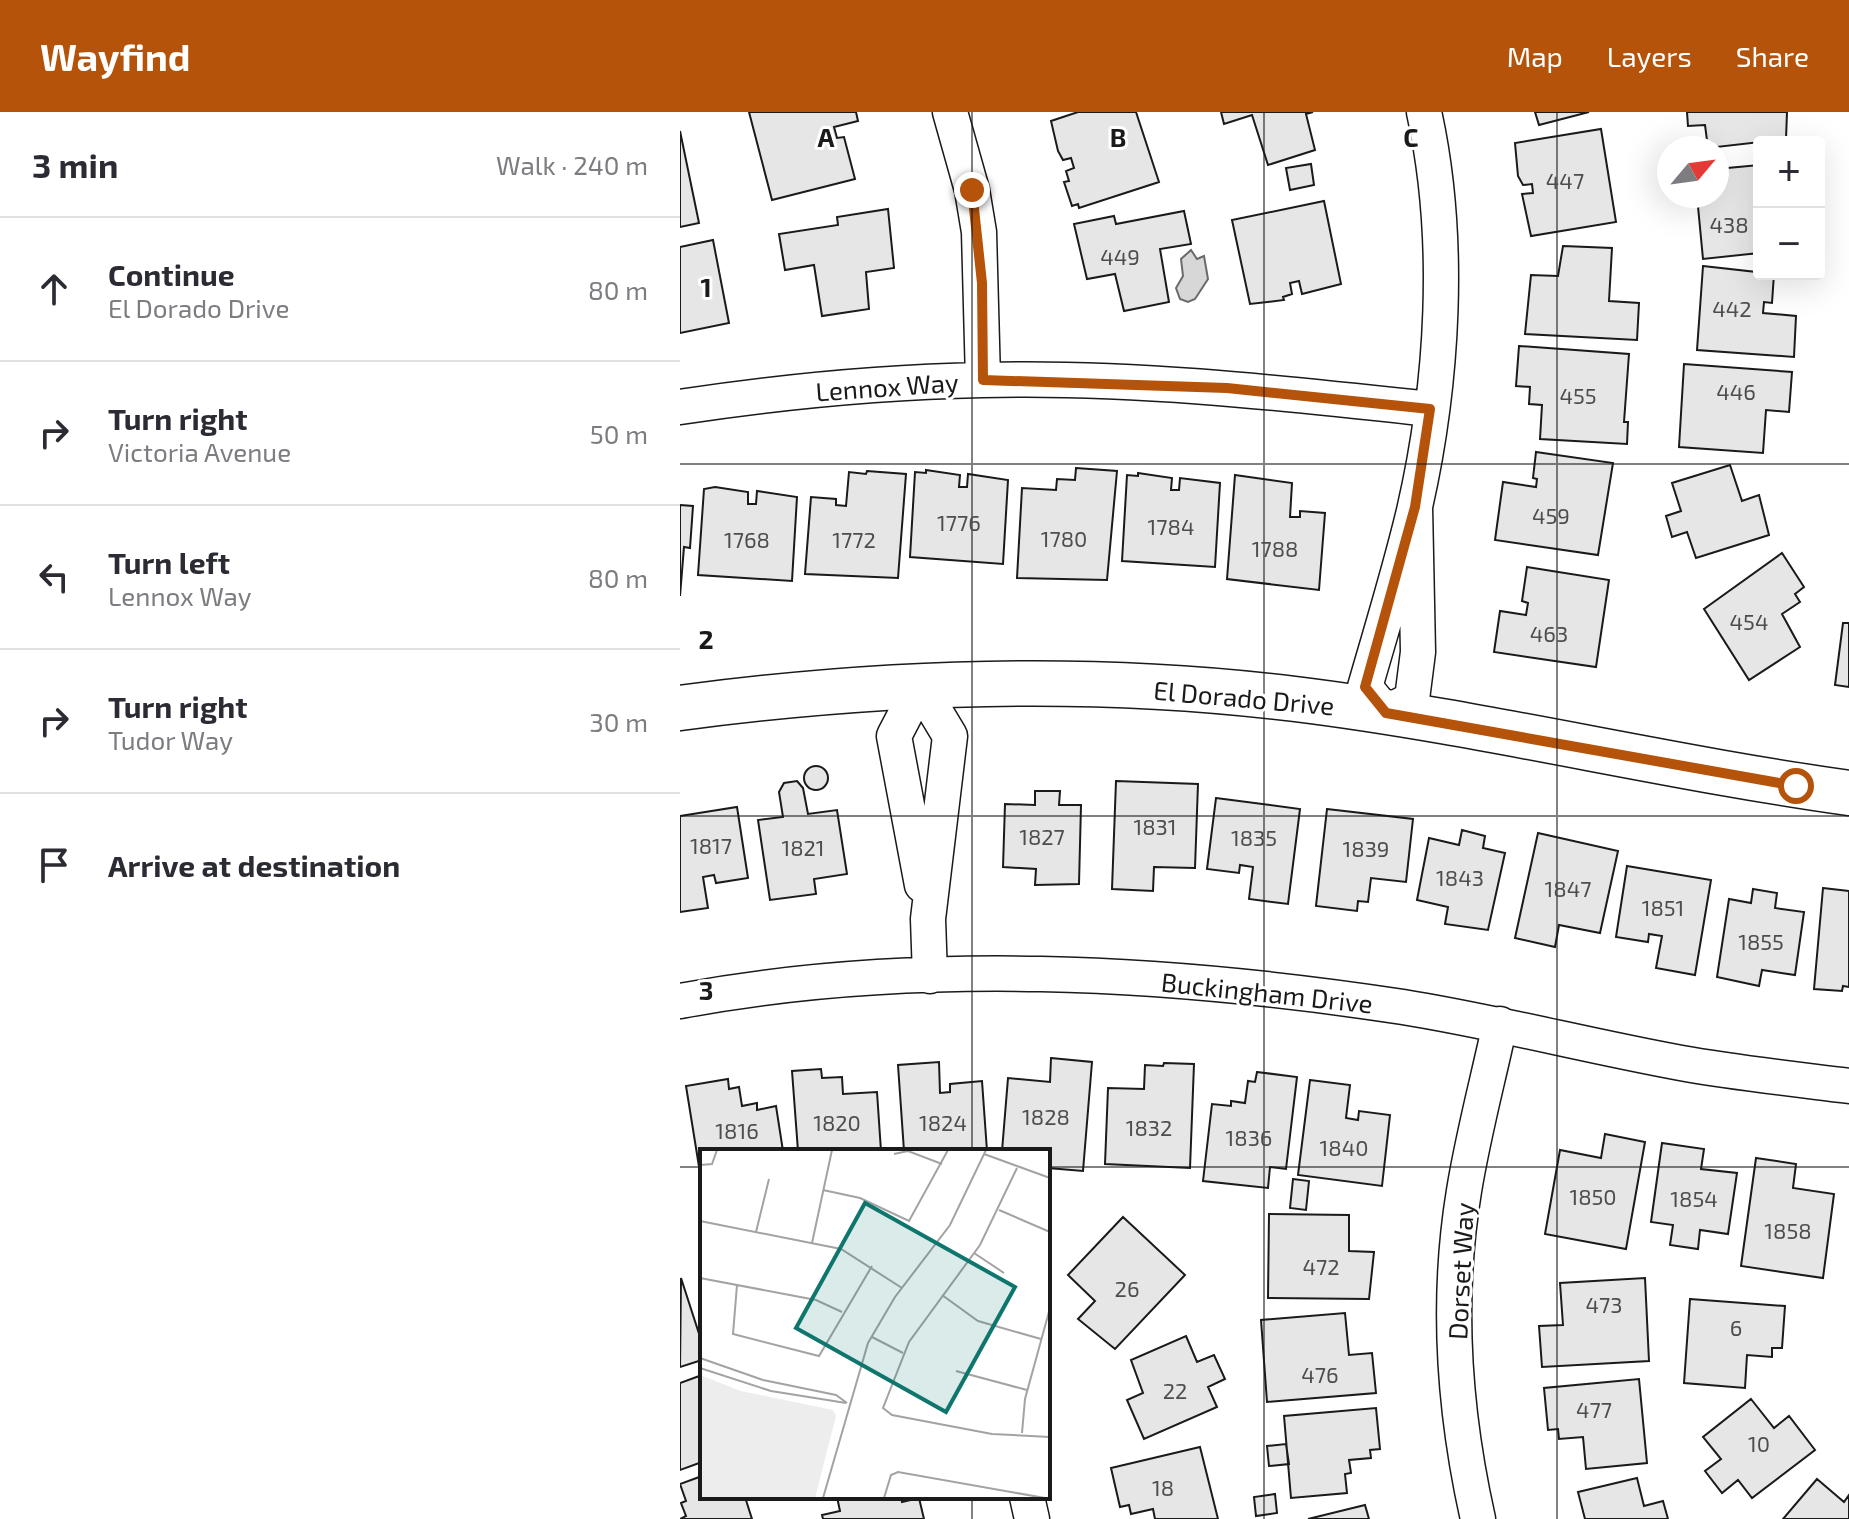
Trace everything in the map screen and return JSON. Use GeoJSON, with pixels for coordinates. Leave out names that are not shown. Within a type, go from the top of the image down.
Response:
{"type":"FeatureCollection","features":[{"type":"Feature","properties":{"kind":"street"},"geometry":{"type":"LineString","coordinates":[[950,112],[972,190],[979,232],[983,380]]}},
{"type":"Feature","properties":{"kind":"street"},"geometry":{"type":"LineString","coordinates":[[1386,713],[1365,687],[1415,507],[1430,409],[1439,275],[1436,196],[1424,112]]}},
{"type":"Feature","properties":{"kind":"street","name":"Lennox Way"},"geometry":{"type":"LineString","coordinates":[[680,407],[840,388],[983,380],[1227,388],[1430,409]]}},
{"type":"Feature","properties":{"kind":"street"},"geometry":{"type":"LineString","coordinates":[[920,686],[950,736],[928,919]]}},
{"type":"Feature","properties":{"kind":"street"},"geometry":{"type":"LineString","coordinates":[[920,686],[894,736],[928,919],[930,976]]}},
{"type":"Feature","properties":{"kind":"street","name":"El Dorado Drive"},"geometry":{"type":"LineString","coordinates":[[680,708],[797,694],[920,686],[1166,688],[1293,699],[1386,713],[1849,793]]}},
{"type":"Feature","properties":{"kind":"street","name":"Buckingham Drive"},"geometry":{"type":"LineString","coordinates":[[680,1001],[767,988],[930,976],[1031,975],[1178,981],[1330,998],[1500,1024],[1683,1063],[1849,1086]]}},
{"type":"Feature","properties":{"kind":"street","name":"Dorset Way"},"geometry":{"type":"LineString","coordinates":[[1478,1519],[1468,1474],[1457,1390],[1455,1298],[1464,1192],[1500,1024]]}},
{"type":"Feature","properties":{"kind":"street"},"geometry":{"type":"LineString","coordinates":[[1027,1499],[1032,1519]]}},
{"type":"Feature","properties":{"kind":"shaded area"},"geometry":{"type":"Polygon","coordinates":[[[1191,250],[1197,259],[1204,256],[1208,279],[1195,299],[1188,302],[1180,299],[1176,288],[1183,276],[1181,259],[1191,250]]]}},
{"type":"Feature","properties":{"kind":"building"},"geometry":{"type":"Polygon","coordinates":[[[749,112],[856,112],[858,121],[834,127],[837,138],[844,137],[855,179],[772,200],[749,112]]]}},
{"type":"Feature","properties":{"kind":"building"},"geometry":{"type":"Polygon","coordinates":[[[1078,112],[1136,112],[1159,182],[1079,208],[1078,204],[1072,206],[1064,182],[1069,181],[1066,171],[1074,168],[1071,158],[1063,160],[1058,151],[1051,121],[1078,112]]]}},
{"type":"Feature","properties":{"kind":"building"},"geometry":{"type":"Polygon","coordinates":[[[1221,112],[1313,112],[1306,114],[1315,150],[1268,165],[1252,115],[1224,124],[1221,112]]]}},
{"type":"Feature","properties":{"kind":"building"},"geometry":{"type":"Polygon","coordinates":[[[1535,112],[1589,112],[1539,125],[1535,112]]]}},
{"type":"Feature","properties":{"kind":"building"},"geometry":{"type":"Polygon","coordinates":[[[1687,112],[1787,112],[1786,136],[1753,136],[1753,143],[1729,146],[1729,136],[1706,136],[1705,125],[1688,126],[1687,112]]]}},
{"type":"Feature","properties":{"kind":"building"},"geometry":{"type":"Polygon","coordinates":[[[1601,129],[1616,222],[1531,236],[1522,194],[1533,193],[1532,184],[1523,185],[1518,176],[1515,143],[1601,129]]]}},
{"type":"Feature","properties":{"kind":"building"},"geometry":{"type":"Polygon","coordinates":[[[680,131],[699,223],[680,227],[680,131]]]}},
{"type":"Feature","properties":{"kind":"building"},"geometry":{"type":"Polygon","coordinates":[[[1311,164],[1314,185],[1290,190],[1286,168],[1311,164]]]}},
{"type":"Feature","properties":{"kind":"building"},"geometry":{"type":"Polygon","coordinates":[[[1753,166],[1753,254],[1703,259],[1698,208],[1729,208],[1729,168],[1753,166]]]}},
{"type":"Feature","properties":{"kind":"building"},"geometry":{"type":"Polygon","coordinates":[[[1324,201],[1341,284],[1302,294],[1299,281],[1290,283],[1292,294],[1283,297],[1284,300],[1250,304],[1232,220],[1324,201]]]}},
{"type":"Feature","properties":{"kind":"building"},"geometry":{"type":"Polygon","coordinates":[[[888,209],[894,268],[866,272],[869,309],[822,316],[814,265],[785,270],[779,234],[838,225],[837,217],[888,209]]]}},
{"type":"Feature","properties":{"kind":"building"},"geometry":{"type":"Polygon","coordinates":[[[1184,211],[1191,244],[1160,249],[1169,302],[1124,311],[1115,274],[1087,279],[1074,224],[1114,216],[1116,224],[1184,211]]]}},
{"type":"Feature","properties":{"kind":"building"},"geometry":{"type":"Polygon","coordinates":[[[713,240],[729,323],[680,333],[680,247],[713,240]]]}},
{"type":"Feature","properties":{"kind":"building"},"geometry":{"type":"Polygon","coordinates":[[[1563,246],[1612,248],[1609,301],[1639,303],[1637,340],[1525,334],[1531,275],[1558,276],[1563,246]]]}},
{"type":"Feature","properties":{"kind":"building"},"geometry":{"type":"Polygon","coordinates":[[[1703,266],[1753,272],[1753,280],[1774,280],[1772,303],[1764,302],[1763,313],[1796,316],[1794,357],[1697,350],[1703,266]]]}},
{"type":"Feature","properties":{"kind":"building"},"geometry":{"type":"Polygon","coordinates":[[[1519,346],[1629,354],[1624,422],[1628,422],[1627,444],[1540,439],[1542,405],[1529,404],[1530,387],[1516,386],[1519,346]]]}},
{"type":"Feature","properties":{"kind":"building"},"geometry":{"type":"Polygon","coordinates":[[[1684,364],[1792,372],[1789,412],[1766,410],[1763,453],[1679,447],[1684,364]]]}},
{"type":"Feature","properties":{"kind":"building"},"geometry":{"type":"Polygon","coordinates":[[[1536,452],[1613,463],[1598,555],[1495,540],[1503,482],[1536,487],[1537,479],[1533,478],[1536,452]]]}},
{"type":"Feature","properties":{"kind":"building"},"geometry":{"type":"Polygon","coordinates":[[[1730,465],[1742,501],[1759,495],[1769,535],[1696,558],[1687,532],[1672,537],[1666,516],[1681,511],[1672,483],[1730,465]]]}},
{"type":"Feature","properties":{"kind":"building"},"geometry":{"type":"Polygon","coordinates":[[[1076,468],[1117,471],[1107,580],[1017,578],[1022,488],[1056,490],[1057,479],[1075,480],[1076,468]]]}},
{"type":"Feature","properties":{"kind":"building"},"geometry":{"type":"Polygon","coordinates":[[[926,470],[960,475],[959,487],[967,487],[968,474],[1008,480],[1003,564],[910,557],[915,472],[926,473],[926,470]]]}},
{"type":"Feature","properties":{"kind":"building"},"geometry":{"type":"Polygon","coordinates":[[[867,471],[906,474],[898,578],[805,574],[811,497],[836,499],[836,505],[846,506],[849,472],[866,474],[867,471]]]}},
{"type":"Feature","properties":{"kind":"building"},"geometry":{"type":"Polygon","coordinates":[[[1138,473],[1172,478],[1171,490],[1179,490],[1180,478],[1220,483],[1215,567],[1122,561],[1127,475],[1138,476],[1138,473]]]}},
{"type":"Feature","properties":{"kind":"building"},"geometry":{"type":"Polygon","coordinates":[[[1235,475],[1292,483],[1290,517],[1300,517],[1300,511],[1325,513],[1319,590],[1227,579],[1235,475]]]}},
{"type":"Feature","properties":{"kind":"building"},"geometry":{"type":"Polygon","coordinates":[[[715,487],[748,492],[748,504],[756,504],[757,491],[797,497],[792,581],[698,575],[704,489],[715,487]]]}},
{"type":"Feature","properties":{"kind":"building"},"geometry":{"type":"Polygon","coordinates":[[[680,505],[693,506],[690,548],[684,547],[680,596],[680,505]]]}},
{"type":"Feature","properties":{"kind":"building"},"geometry":{"type":"Polygon","coordinates":[[[1782,553],[1804,587],[1795,594],[1800,602],[1782,614],[1800,647],[1749,680],[1704,609],[1782,553]]]}},
{"type":"Feature","properties":{"kind":"building"},"geometry":{"type":"Polygon","coordinates":[[[1527,567],[1609,580],[1596,667],[1494,652],[1500,611],[1526,615],[1528,603],[1522,601],[1527,567]]]}},
{"type":"Feature","properties":{"kind":"building"},"geometry":{"type":"Polygon","coordinates":[[[1843,623],[1849,623],[1849,687],[1835,685],[1843,623]]]}},
{"type":"Feature","properties":{"kind":"building"},"geometry":{"type":"Polygon","coordinates":[[[816,766],[825,769],[828,778],[825,787],[816,790],[807,787],[804,778],[807,769],[816,766]]]}},
{"type":"Feature","properties":{"kind":"building"},"geometry":{"type":"Polygon","coordinates":[[[797,781],[803,788],[808,814],[837,810],[847,874],[814,879],[816,894],[770,900],[758,820],[783,817],[779,792],[784,783],[797,781]]]}},
{"type":"Feature","properties":{"kind":"building"},"geometry":{"type":"Polygon","coordinates":[[[1116,781],[1198,784],[1195,868],[1154,867],[1153,891],[1112,889],[1116,781]]]}},
{"type":"Feature","properties":{"kind":"building"},"geometry":{"type":"Polygon","coordinates":[[[1035,791],[1060,791],[1059,805],[1081,805],[1079,884],[1035,885],[1036,869],[1003,867],[1005,804],[1035,805],[1035,791]]]}},
{"type":"Feature","properties":{"kind":"building"},"geometry":{"type":"Polygon","coordinates":[[[1216,798],[1300,809],[1288,904],[1249,899],[1253,867],[1240,865],[1239,873],[1207,869],[1216,798]]]}},
{"type":"Feature","properties":{"kind":"building"},"geometry":{"type":"Polygon","coordinates":[[[737,807],[748,878],[716,883],[714,875],[703,877],[708,908],[680,912],[680,816],[737,807]]]}},
{"type":"Feature","properties":{"kind":"building"},"geometry":{"type":"Polygon","coordinates":[[[1327,809],[1413,819],[1406,882],[1371,878],[1368,902],[1358,901],[1357,911],[1316,906],[1327,809]]]}},
{"type":"Feature","properties":{"kind":"building"},"geometry":{"type":"Polygon","coordinates":[[[1462,830],[1485,836],[1483,848],[1505,853],[1488,930],[1445,924],[1448,907],[1417,900],[1429,838],[1459,845],[1462,830]]]}},
{"type":"Feature","properties":{"kind":"building"},"geometry":{"type":"Polygon","coordinates":[[[1538,833],[1618,851],[1600,933],[1559,925],[1555,947],[1515,938],[1538,833]]]}},
{"type":"Feature","properties":{"kind":"building"},"geometry":{"type":"Polygon","coordinates":[[[1627,866],[1711,880],[1695,975],[1656,968],[1662,936],[1649,934],[1648,942],[1616,937],[1627,866]]]}},
{"type":"Feature","properties":{"kind":"building"},"geometry":{"type":"Polygon","coordinates":[[[1823,888],[1849,891],[1849,987],[1843,986],[1842,991],[1814,989],[1823,888]]]}},
{"type":"Feature","properties":{"kind":"building"},"geometry":{"type":"Polygon","coordinates":[[[1753,889],[1777,893],[1775,908],[1804,912],[1795,975],[1762,970],[1759,986],[1717,977],[1729,899],[1751,903],[1753,889]]]}},
{"type":"Feature","properties":{"kind":"building"},"geometry":{"type":"Polygon","coordinates":[[[1051,1058],[1092,1062],[1083,1171],[1050,1168],[1050,1149],[1002,1149],[1008,1078],[1050,1082],[1051,1058]]]}},
{"type":"Feature","properties":{"kind":"building"},"geometry":{"type":"Polygon","coordinates":[[[939,1062],[940,1093],[950,1092],[950,1084],[982,1081],[987,1149],[904,1149],[898,1065],[939,1062]]]}},
{"type":"Feature","properties":{"kind":"building"},"geometry":{"type":"Polygon","coordinates":[[[1164,1063],[1194,1064],[1190,1168],[1105,1164],[1108,1088],[1144,1089],[1145,1065],[1163,1066],[1164,1063]]]}},
{"type":"Feature","properties":{"kind":"building"},"geometry":{"type":"Polygon","coordinates":[[[821,1069],[822,1078],[842,1077],[843,1094],[877,1092],[881,1149],[798,1149],[792,1071],[821,1069]]]}},
{"type":"Feature","properties":{"kind":"building"},"geometry":{"type":"Polygon","coordinates":[[[1257,1072],[1297,1077],[1286,1169],[1270,1167],[1268,1188],[1203,1181],[1212,1104],[1231,1106],[1231,1101],[1245,1103],[1248,1081],[1255,1082],[1257,1072]]]}},
{"type":"Feature","properties":{"kind":"building"},"geometry":{"type":"Polygon","coordinates":[[[728,1079],[729,1089],[739,1087],[742,1106],[757,1103],[757,1110],[776,1106],[783,1149],[700,1149],[700,1173],[686,1086],[728,1079]]]}},
{"type":"Feature","properties":{"kind":"building"},"geometry":{"type":"Polygon","coordinates":[[[1310,1080],[1350,1085],[1346,1118],[1358,1120],[1359,1111],[1390,1115],[1382,1186],[1298,1175],[1310,1080]]]}},
{"type":"Feature","properties":{"kind":"building"},"geometry":{"type":"Polygon","coordinates":[[[1605,1134],[1645,1142],[1626,1249],[1545,1234],[1560,1150],[1601,1158],[1605,1134]]]}},
{"type":"Feature","properties":{"kind":"building"},"geometry":{"type":"Polygon","coordinates":[[[1662,1143],[1704,1149],[1701,1169],[1737,1173],[1728,1234],[1700,1230],[1698,1249],[1670,1245],[1673,1225],[1651,1222],[1662,1143]]]}},
{"type":"Feature","properties":{"kind":"building"},"geometry":{"type":"Polygon","coordinates":[[[1756,1158],[1796,1164],[1793,1188],[1834,1194],[1823,1278],[1741,1266],[1756,1158]]]}},
{"type":"Feature","properties":{"kind":"building"},"geometry":{"type":"Polygon","coordinates":[[[1293,1179],[1309,1181],[1306,1210],[1290,1208],[1293,1179]]]}},
{"type":"Feature","properties":{"kind":"building"},"geometry":{"type":"Polygon","coordinates":[[[1269,1214],[1349,1215],[1349,1251],[1374,1252],[1369,1299],[1268,1298],[1269,1214]]]}},
{"type":"Feature","properties":{"kind":"building"},"geometry":{"type":"Polygon","coordinates":[[[1123,1217],[1185,1275],[1115,1349],[1078,1319],[1095,1301],[1068,1275],[1123,1217]]]}},
{"type":"Feature","properties":{"kind":"building"},"geometry":{"type":"Polygon","coordinates":[[[681,1278],[700,1337],[700,1361],[680,1367],[681,1278]]]}},
{"type":"Feature","properties":{"kind":"building"},"geometry":{"type":"Polygon","coordinates":[[[1645,1278],[1649,1361],[1542,1367],[1539,1326],[1563,1325],[1560,1283],[1645,1278]]]}},
{"type":"Feature","properties":{"kind":"building"},"geometry":{"type":"Polygon","coordinates":[[[1690,1299],[1785,1306],[1782,1348],[1772,1348],[1772,1357],[1747,1355],[1745,1388],[1684,1383],[1690,1299]]]}},
{"type":"Feature","properties":{"kind":"building"},"geometry":{"type":"Polygon","coordinates":[[[1345,1313],[1349,1355],[1372,1353],[1376,1393],[1267,1402],[1261,1320],[1345,1313]]]}},
{"type":"Feature","properties":{"kind":"building"},"geometry":{"type":"Polygon","coordinates":[[[1186,1336],[1197,1362],[1214,1355],[1225,1379],[1208,1387],[1217,1407],[1144,1439],[1127,1400],[1143,1393],[1131,1360],[1186,1336]]]}},
{"type":"Feature","properties":{"kind":"building"},"geometry":{"type":"Polygon","coordinates":[[[700,1376],[700,1463],[680,1470],[680,1383],[700,1376]]]}},
{"type":"Feature","properties":{"kind":"building"},"geometry":{"type":"Polygon","coordinates":[[[1639,1379],[1647,1463],[1586,1469],[1583,1437],[1559,1439],[1558,1429],[1548,1430],[1544,1388],[1639,1379]]]}},
{"type":"Feature","properties":{"kind":"building"},"geometry":{"type":"Polygon","coordinates":[[[1751,1399],[1774,1428],[1789,1416],[1815,1450],[1752,1498],[1738,1480],[1722,1493],[1705,1471],[1721,1459],[1703,1437],[1751,1399]]]}},
{"type":"Feature","properties":{"kind":"building"},"geometry":{"type":"Polygon","coordinates":[[[1376,1408],[1380,1449],[1370,1450],[1371,1458],[1349,1460],[1351,1473],[1345,1474],[1347,1493],[1291,1498],[1284,1416],[1376,1408]]]}},
{"type":"Feature","properties":{"kind":"building"},"geometry":{"type":"Polygon","coordinates":[[[1286,1444],[1289,1464],[1269,1466],[1267,1446],[1286,1444]]]}},
{"type":"Feature","properties":{"kind":"building"},"geometry":{"type":"Polygon","coordinates":[[[1200,1447],[1218,1519],[1155,1519],[1153,1509],[1131,1514],[1129,1505],[1120,1507],[1111,1468],[1200,1447]]]}},
{"type":"Feature","properties":{"kind":"building"},"geometry":{"type":"Polygon","coordinates":[[[700,1477],[700,1499],[746,1499],[752,1519],[680,1519],[686,1516],[681,1503],[686,1501],[680,1484],[700,1477]]]}},
{"type":"Feature","properties":{"kind":"building"},"geometry":{"type":"Polygon","coordinates":[[[1637,1478],[1644,1506],[1663,1501],[1668,1519],[1585,1519],[1578,1492],[1637,1478]]]}},
{"type":"Feature","properties":{"kind":"building"},"geometry":{"type":"Polygon","coordinates":[[[1817,1479],[1844,1502],[1849,1495],[1849,1519],[1783,1519],[1817,1479]]]}},
{"type":"Feature","properties":{"kind":"building"},"geometry":{"type":"Polygon","coordinates":[[[1275,1494],[1277,1513],[1256,1516],[1254,1497],[1275,1494]]]}},
{"type":"Feature","properties":{"kind":"building"},"geometry":{"type":"Polygon","coordinates":[[[837,1499],[901,1499],[902,1502],[919,1499],[924,1519],[823,1519],[822,1515],[840,1511],[837,1499]]]}},
{"type":"Feature","properties":{"kind":"building"},"geometry":{"type":"Polygon","coordinates":[[[1365,1505],[1369,1519],[1308,1519],[1365,1505]]]}},
{"type":"Feature","properties":{"kind":"route"},"geometry":{"type":"LineString","coordinates":[[972,190],[979,232],[982,283],[983,380],[1227,388],[1430,409],[1415,507],[1365,687],[1386,713],[1559,741],[1796,786]]}}]}
